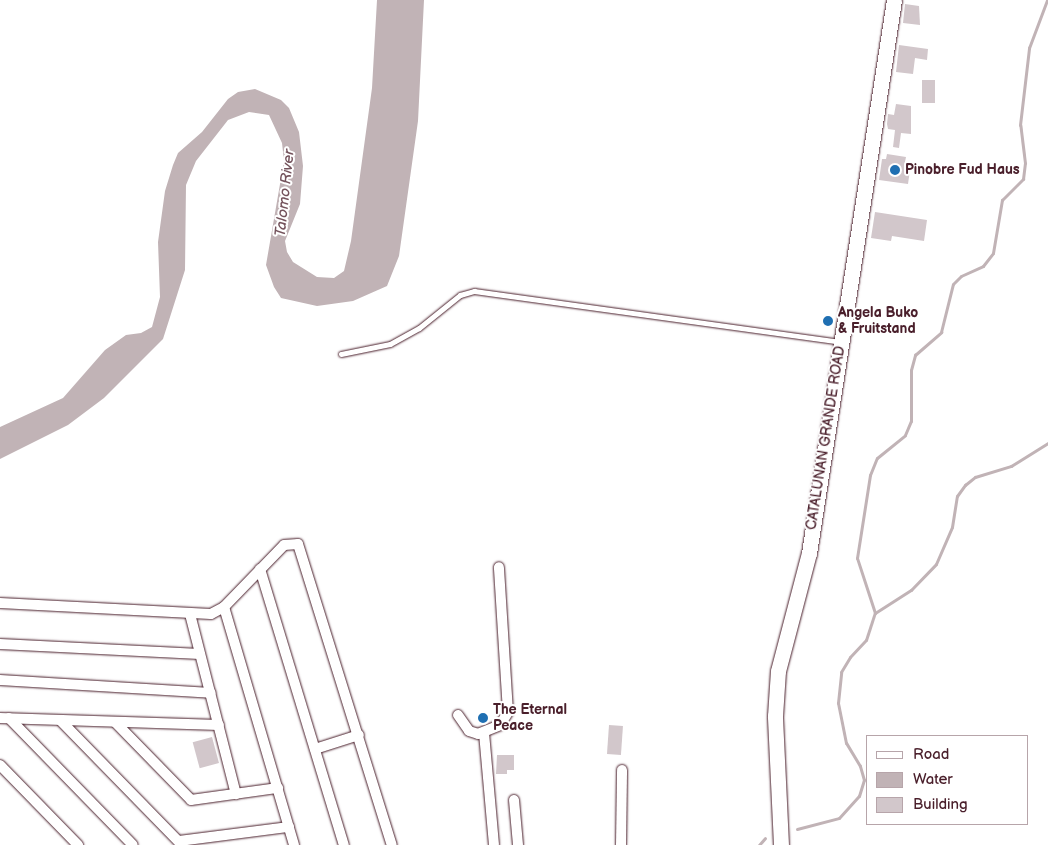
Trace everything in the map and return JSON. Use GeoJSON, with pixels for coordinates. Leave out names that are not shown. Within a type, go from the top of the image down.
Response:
{"type":"FeatureCollection","features":[{"type":"Feature","properties":{"kind":"main road","name":"CATALUNAN GRANDE ROAD"},"geometry":{"type":"LineString","coordinates":[[781,845],[775,716],[777,677],[807,561],[894,0]]}},
{"type":"Feature","properties":{"kind":"street"},"geometry":{"type":"LineString","coordinates":[[0,603],[211,614],[224,607],[284,544],[295,542],[300,547],[360,735],[392,845]]}},
{"type":"Feature","properties":{"kind":"street"},"geometry":{"type":"LineString","coordinates":[[458,715],[469,731],[484,733],[506,719],[510,705],[499,567]]}},
{"type":"Feature","properties":{"kind":"street"},"geometry":{"type":"LineString","coordinates":[[260,569],[344,845]]}},
{"type":"Feature","properties":{"kind":"street"},"geometry":{"type":"LineString","coordinates":[[224,607],[294,845]]}},
{"type":"Feature","properties":{"kind":"street"},"geometry":{"type":"LineString","coordinates":[[190,614],[236,794]]}},
{"type":"Feature","properties":{"kind":"street"},"geometry":{"type":"LineString","coordinates":[[0,644],[200,654]]}},
{"type":"Feature","properties":{"kind":"street"},"geometry":{"type":"LineString","coordinates":[[0,680],[211,694]]}},
{"type":"Feature","properties":{"kind":"street"},"geometry":{"type":"LineString","coordinates":[[4,718],[219,726]]}},
{"type":"Feature","properties":{"kind":"street"},"geometry":{"type":"LineString","coordinates":[[4,718],[133,845]]}},
{"type":"Feature","properties":{"kind":"street"},"geometry":{"type":"LineString","coordinates":[[60,720],[181,843],[289,827]]}},
{"type":"Feature","properties":{"kind":"street"},"geometry":{"type":"LineString","coordinates":[[115,722],[191,800],[278,788]]}},
{"type":"Feature","properties":{"kind":"street"},"geometry":{"type":"LineString","coordinates":[[484,733],[494,845]]}},
{"type":"Feature","properties":{"kind":"street"},"geometry":{"type":"LineString","coordinates":[[315,749],[360,735]]}},
{"type":"Feature","properties":{"kind":"street"},"geometry":{"type":"LineString","coordinates":[[0,765],[78,845]]}},
{"type":"Feature","properties":{"kind":"street"},"geometry":{"type":"LineString","coordinates":[[621,845],[622,770]]}},
{"type":"Feature","properties":{"kind":"street"},"geometry":{"type":"LineString","coordinates":[[514,800],[518,845]]}},
{"type":"Feature","properties":{"kind":"lane"},"geometry":{"type":"LineString","coordinates":[[341,354],[390,344],[419,328],[460,295],[474,292],[841,342]]}},
{"type":"Feature","properties":{"kind":"water","name":"Talomo River"},"geometry":{"type":"Polygon","coordinates":[[[377,0],[424,0],[418,121],[399,256],[387,286],[353,301],[317,306],[281,298],[274,287],[266,265],[284,161],[282,143],[269,115],[249,112],[228,120],[196,161],[186,185],[185,270],[163,339],[104,398],[68,425],[0,459],[0,427],[63,398],[105,350],[126,335],[141,333],[152,327],[160,297],[158,242],[165,191],[173,165],[178,153],[202,132],[228,99],[238,92],[255,89],[281,100],[289,108],[299,132],[303,166],[300,204],[285,241],[287,252],[293,262],[317,277],[334,278],[344,271],[351,241],[372,88],[377,0]]]}},
{"type":"Feature","properties":{"kind":"building"},"geometry":{"type":"Polygon","coordinates":[[[905,4],[919,6],[920,25],[903,23],[905,4]]]}},
{"type":"Feature","properties":{"kind":"building"},"geometry":{"type":"Polygon","coordinates":[[[899,45],[928,49],[927,60],[915,58],[913,74],[896,72],[899,45]]]}},
{"type":"Feature","properties":{"kind":"building"},"geometry":{"type":"Polygon","coordinates":[[[922,80],[935,80],[935,103],[922,103],[922,80]]]}},
{"type":"Feature","properties":{"kind":"building"},"geometry":{"type":"Polygon","coordinates":[[[896,104],[911,106],[911,134],[901,133],[899,148],[893,147],[895,130],[888,129],[887,124],[888,114],[894,115],[896,104]]]}},
{"type":"Feature","properties":{"kind":"building"},"geometry":{"type":"Polygon","coordinates":[[[887,154],[906,157],[905,162],[911,163],[908,184],[879,180],[882,159],[886,159],[887,154]]]}},
{"type":"Feature","properties":{"kind":"building"},"geometry":{"type":"Polygon","coordinates":[[[875,212],[927,220],[924,241],[892,236],[891,241],[871,238],[875,212]]]}},
{"type":"Feature","properties":{"kind":"building"},"geometry":{"type":"Polygon","coordinates":[[[609,725],[623,726],[621,755],[607,754],[609,725]]]}},
{"type":"Feature","properties":{"kind":"building"},"geometry":{"type":"Polygon","coordinates":[[[212,737],[219,763],[200,768],[193,742],[212,737]]]}},
{"type":"Feature","properties":{"kind":"building"},"geometry":{"type":"Polygon","coordinates":[[[497,755],[514,755],[514,770],[507,770],[507,774],[496,774],[497,755]]]}},
{"type":"Feature","properties":{"kind":"waterway"},"geometry":{"type":"LineString","coordinates":[[797,829],[839,818],[859,796],[864,780],[860,766],[846,743],[838,703],[841,672],[850,657],[866,640],[875,613],[857,558],[870,475],[877,458],[905,435],[911,421],[911,370],[915,355],[941,332],[953,284],[961,276],[983,266],[993,253],[1002,200],[1023,179],[1025,163],[1020,125],[1029,48],[1047,0]]}},
{"type":"Feature","properties":{"kind":"waterway"},"geometry":{"type":"LineString","coordinates":[[875,613],[911,590],[936,564],[952,527],[957,496],[965,485],[975,477],[1011,466],[1048,443]]}},
{"type":"Feature","properties":{"kind":"waterway"},"geometry":{"type":"LineString","coordinates":[[759,845],[765,838]]}},
{"type":"Feature","properties":{"kind":"place","name":"Pinobre Fud Haus"},"geometry":{"type":"Point","coordinates":[895,170]}},
{"type":"Feature","properties":{"kind":"place","name":"Angela Buko & Fruitstand"},"geometry":{"type":"Point","coordinates":[828,321]}},
{"type":"Feature","properties":{"kind":"place","name":"The Eternal Peace"},"geometry":{"type":"Point","coordinates":[483,718]}}]}
